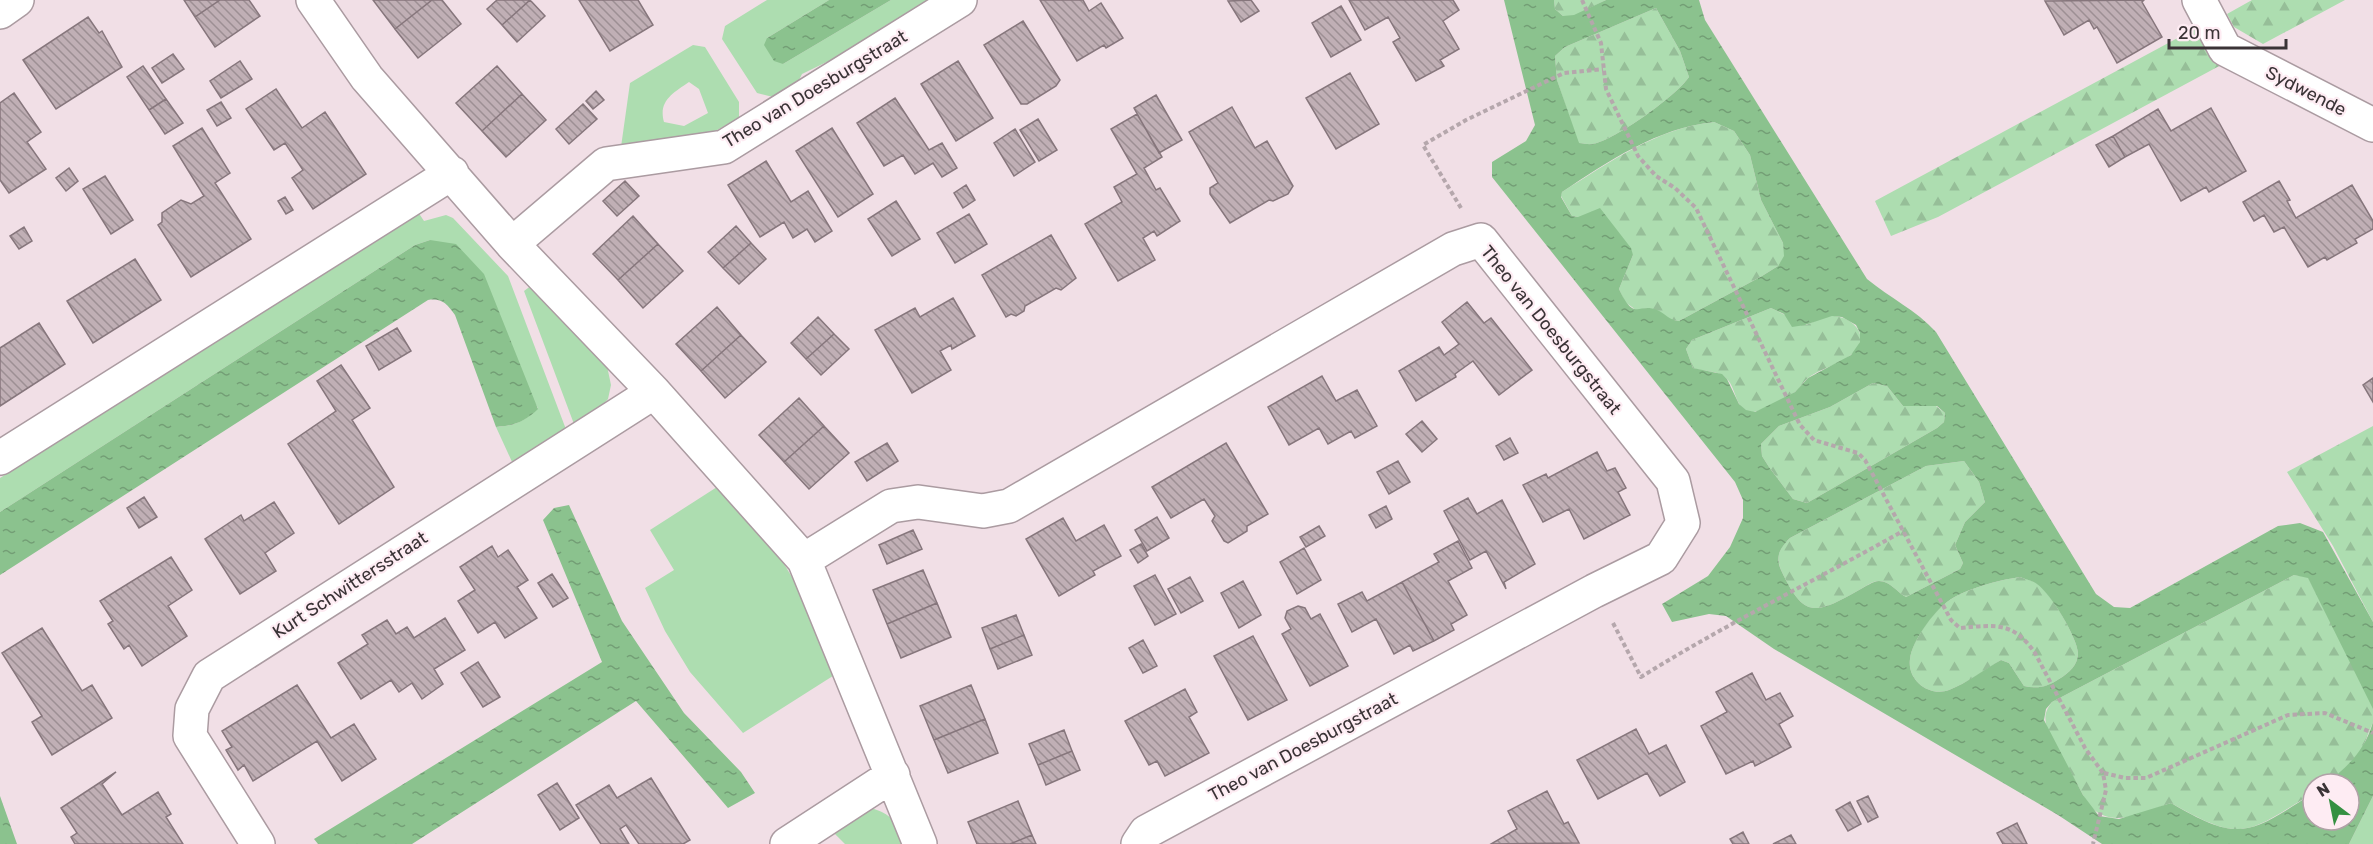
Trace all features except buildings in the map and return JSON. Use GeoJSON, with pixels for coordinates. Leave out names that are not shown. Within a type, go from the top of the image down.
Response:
{"type":"FeatureCollection","features":[{"type":"Feature","properties":{"kind":"street"},"geometry":{"type":"LineString","coordinates":[[0,12],[17,0]]}},
{"type":"Feature","properties":{"kind":"street"},"geometry":{"type":"LineString","coordinates":[[313,0],[367,78],[512,244],[654,392],[804,560],[920,844]]}},
{"type":"Feature","properties":{"kind":"street","name":"Theo van Doesburgstraat"},"geometry":{"type":"LineString","coordinates":[[512,244],[606,164],[724,147],[960,0]]}},
{"type":"Feature","properties":{"kind":"street","name":"Sydwende"},"geometry":{"type":"LineString","coordinates":[[2199,0],[2225,49],[2373,125]]}},
{"type":"Feature","properties":{"kind":"street"},"geometry":{"type":"LineString","coordinates":[[0,458],[452,173]]}},
{"type":"Feature","properties":{"kind":"street","name":"Theo van Doesburgstraat"},"geometry":{"type":"LineString","coordinates":[[804,560],[891,507],[918,502],[982,511],[1009,506],[1453,249],[1481,240],[1673,481],[1683,523],[1661,558],[1594,591],[1146,832],[1138,844]]}},
{"type":"Feature","properties":{"kind":"street","name":"Kurt Schwittersstraat"},"geometry":{"type":"LineString","coordinates":[[258,844],[190,736],[192,709],[209,676],[654,392]]}},
{"type":"Feature","properties":{"kind":"street"},"geometry":{"type":"LineString","coordinates":[[787,844],[893,775]]}},
{"type":"Feature","properties":{"kind":"path"},"geometry":{"type":"LineString","coordinates":[[1582,1],[1601,43],[1606,89],[1638,156],[1656,176],[1688,198],[1696,208],[1800,425],[1814,440],[1858,453],[1865,460],[1951,620],[1960,628],[1993,625],[2011,628],[2026,640],[2042,666],[2066,714],[2103,773],[2106,790],[2092,844]]}},
{"type":"Feature","properties":{"kind":"path"},"geometry":{"type":"LineString","coordinates":[[1481,240],[1423,145],[1564,73],[1604,69]]}},
{"type":"Feature","properties":{"kind":"path"},"geometry":{"type":"LineString","coordinates":[[1594,591],[1626,645],[1641,677],[1709,635],[1797,591],[1903,531]]}},
{"type":"Feature","properties":{"kind":"path"},"geometry":{"type":"LineString","coordinates":[[2103,773],[2125,778],[2146,778],[2288,715],[2325,713],[2373,733]]}},
{"type":"Feature","properties":{"kind":"green space"},"geometry":{"type":"Polygon","coordinates":[[[767,0],[829,0],[767,38],[783,64],[891,0],[928,0],[841,55],[802,74],[799,80],[773,97],[757,93],[722,39],[725,26],[767,0]]]}},
{"type":"Feature","properties":{"kind":"green space"},"geometry":{"type":"Polygon","coordinates":[[[1554,0],[1606,0],[1574,16],[1563,16],[1555,9],[1554,0]]]}},
{"type":"Feature","properties":{"kind":"green space"},"geometry":{"type":"Polygon","coordinates":[[[2252,0],[2345,0],[2263,44],[2234,27],[2227,14],[2252,0]]]}},
{"type":"Feature","properties":{"kind":"green space"},"geometry":{"type":"Polygon","coordinates":[[[1656,8],[1680,51],[1689,77],[1672,95],[1615,135],[1593,144],[1578,143],[1557,80],[1555,56],[1565,47],[1656,8]]]}},
{"type":"Feature","properties":{"kind":"green space"},"geometry":{"type":"Polygon","coordinates":[[[2198,27],[2223,64],[1938,217],[1891,236],[1875,201],[2198,27]]]}},
{"type":"Feature","properties":{"kind":"green space"},"geometry":{"type":"Polygon","coordinates":[[[693,45],[705,47],[739,102],[739,118],[708,135],[621,147],[630,83],[693,45]],[[689,82],[672,94],[663,108],[664,122],[684,126],[708,113],[699,89],[689,82]]]}},
{"type":"Feature","properties":{"kind":"green space"},"geometry":{"type":"Polygon","coordinates":[[[1714,122],[1734,131],[1750,155],[1761,200],[1783,243],[1785,256],[1778,266],[1762,276],[1679,321],[1670,320],[1649,308],[1636,310],[1625,302],[1619,289],[1633,255],[1578,217],[1572,216],[1561,196],[1562,192],[1616,158],[1654,139],[1693,125],[1714,122]]]}},
{"type":"Feature","properties":{"kind":"green space"},"geometry":{"type":"Polygon","coordinates":[[[418,212],[424,221],[446,215],[453,218],[508,276],[567,432],[513,464],[496,427],[519,422],[538,408],[430,240],[415,245],[0,512],[0,478],[418,212]]]}},
{"type":"Feature","properties":{"kind":"green space"},"geometry":{"type":"Polygon","coordinates":[[[532,285],[607,366],[611,385],[608,399],[601,407],[574,424],[524,291],[532,285]]]}},
{"type":"Feature","properties":{"kind":"green space"},"geometry":{"type":"Polygon","coordinates":[[[1771,308],[1806,325],[1831,316],[1843,318],[1858,329],[1860,341],[1858,347],[1848,357],[1814,374],[1795,392],[1763,409],[1748,411],[1740,405],[1730,383],[1724,376],[1693,368],[1686,349],[1692,340],[1771,308]]]}},
{"type":"Feature","properties":{"kind":"green space"},"geometry":{"type":"Polygon","coordinates":[[[1873,383],[1887,386],[1903,406],[1936,406],[1945,413],[1944,422],[1807,503],[1793,499],[1762,456],[1761,444],[1779,426],[1830,407],[1873,383]]]}},
{"type":"Feature","properties":{"kind":"green space"},"geometry":{"type":"Polygon","coordinates":[[[2373,426],[2373,622],[2333,546],[2287,472],[2373,426]]]}},
{"type":"Feature","properties":{"kind":"green space"},"geometry":{"type":"Polygon","coordinates":[[[1964,461],[1979,482],[1985,502],[1965,522],[1955,545],[1963,563],[1960,569],[1906,597],[1890,585],[1879,581],[1821,608],[1812,608],[1797,597],[1789,586],[1778,560],[1781,549],[1790,538],[1926,466],[1964,461]]]}},
{"type":"Feature","properties":{"kind":"green space"},"geometry":{"type":"Polygon","coordinates":[[[717,487],[778,554],[801,592],[836,674],[743,733],[690,672],[665,631],[645,588],[674,570],[650,530],[717,487]]]}},
{"type":"Feature","properties":{"kind":"green space"},"geometry":{"type":"Polygon","coordinates":[[[2294,575],[2308,577],[2373,706],[2373,722],[2362,749],[2341,772],[2301,772],[2301,800],[2258,825],[2244,829],[2230,829],[2195,816],[2171,803],[2127,817],[2117,818],[2097,812],[2088,804],[2048,731],[2045,716],[2052,702],[2294,575]]]}},
{"type":"Feature","properties":{"kind":"green space"},"geometry":{"type":"Polygon","coordinates":[[[2020,577],[2038,584],[2063,616],[2077,646],[2078,653],[2072,668],[2051,684],[2043,687],[2029,687],[2024,686],[2009,663],[2001,660],[1949,690],[1934,691],[1921,685],[1912,674],[1910,659],[1919,636],[1935,613],[1954,597],[1972,589],[2020,577]]]}},
{"type":"Feature","properties":{"kind":"green space"},"geometry":{"type":"Polygon","coordinates":[[[2373,796],[2373,844],[2349,844],[2355,832],[2361,832],[2361,820],[2373,796]]]}},
{"type":"Feature","properties":{"kind":"green space"},"geometry":{"type":"Polygon","coordinates":[[[874,809],[891,818],[906,844],[845,844],[832,831],[862,810],[874,809]]]}},
{"type":"Feature","properties":{"kind":"water"},"geometry":{"type":"Polygon","coordinates":[[[829,0],[891,0],[783,64],[774,61],[764,45],[767,38],[829,0]]]}},
{"type":"Feature","properties":{"kind":"water"},"geometry":{"type":"Polygon","coordinates":[[[1504,0],[1554,0],[1555,9],[1563,16],[1574,15],[1606,0],[1699,0],[1705,20],[1867,279],[1920,317],[1936,332],[2096,594],[2114,607],[2130,608],[2278,526],[2300,523],[2323,532],[2373,622],[2373,709],[2308,578],[2294,575],[2052,702],[2046,709],[2044,720],[2083,795],[2099,816],[2119,819],[2171,803],[2213,824],[2244,829],[2273,818],[2301,800],[2301,832],[2355,832],[2349,844],[2102,844],[2058,815],[1774,649],[1726,616],[1709,614],[1672,622],[1662,604],[1708,576],[1730,547],[1743,518],[1743,500],[1735,482],[1492,177],[1492,162],[1526,141],[1535,125],[1504,0]],[[1656,8],[1565,47],[1555,56],[1557,80],[1579,143],[1591,144],[1603,141],[1630,126],[1672,95],[1689,77],[1680,51],[1656,8]],[[1714,122],[1693,125],[1634,148],[1562,192],[1561,197],[1572,216],[1578,217],[1600,208],[1631,248],[1633,255],[1619,289],[1629,306],[1637,309],[1651,308],[1679,321],[1762,276],[1778,266],[1784,256],[1783,243],[1761,200],[1750,155],[1734,131],[1714,122]],[[1771,308],[1692,340],[1686,349],[1693,368],[1722,374],[1727,379],[1739,404],[1746,410],[1755,412],[1795,392],[1808,378],[1851,355],[1860,342],[1860,333],[1856,325],[1842,317],[1832,316],[1792,327],[1784,314],[1771,308]],[[1873,383],[1830,407],[1779,426],[1761,444],[1762,456],[1793,499],[1807,503],[1944,422],[1945,413],[1937,406],[1903,406],[1887,386],[1873,383]],[[1964,461],[1926,466],[1790,538],[1780,552],[1779,565],[1789,586],[1804,604],[1812,608],[1821,608],[1879,581],[1890,585],[1906,597],[1960,569],[1963,563],[1955,545],[1965,522],[1985,502],[1979,482],[1964,461]],[[2020,577],[1972,589],[1954,597],[1941,607],[1919,636],[1910,659],[1912,674],[1921,685],[1934,691],[1949,690],[2001,660],[2009,663],[2024,686],[2029,687],[2042,687],[2050,684],[2063,677],[2072,668],[2078,657],[2077,646],[2056,606],[2037,584],[2020,577]]]}},
{"type":"Feature","properties":{"kind":"water"},"geometry":{"type":"Polygon","coordinates":[[[430,240],[456,244],[484,274],[538,409],[533,413],[519,422],[496,427],[455,315],[444,303],[428,300],[0,575],[0,512],[415,245],[430,240]]]}},
{"type":"Feature","properties":{"kind":"water"},"geometry":{"type":"Polygon","coordinates":[[[569,505],[622,621],[684,713],[741,772],[755,793],[728,808],[636,701],[412,844],[318,844],[314,839],[602,662],[543,520],[554,508],[569,505]]]}},
{"type":"Feature","properties":{"kind":"water"},"geometry":{"type":"Polygon","coordinates":[[[2373,722],[2373,796],[2361,820],[2361,772],[2340,772],[2355,757],[2370,732],[2373,722]]]}},
{"type":"Feature","properties":{"kind":"water"},"geometry":{"type":"Polygon","coordinates":[[[0,796],[17,844],[0,844],[0,796]]]}}]}
